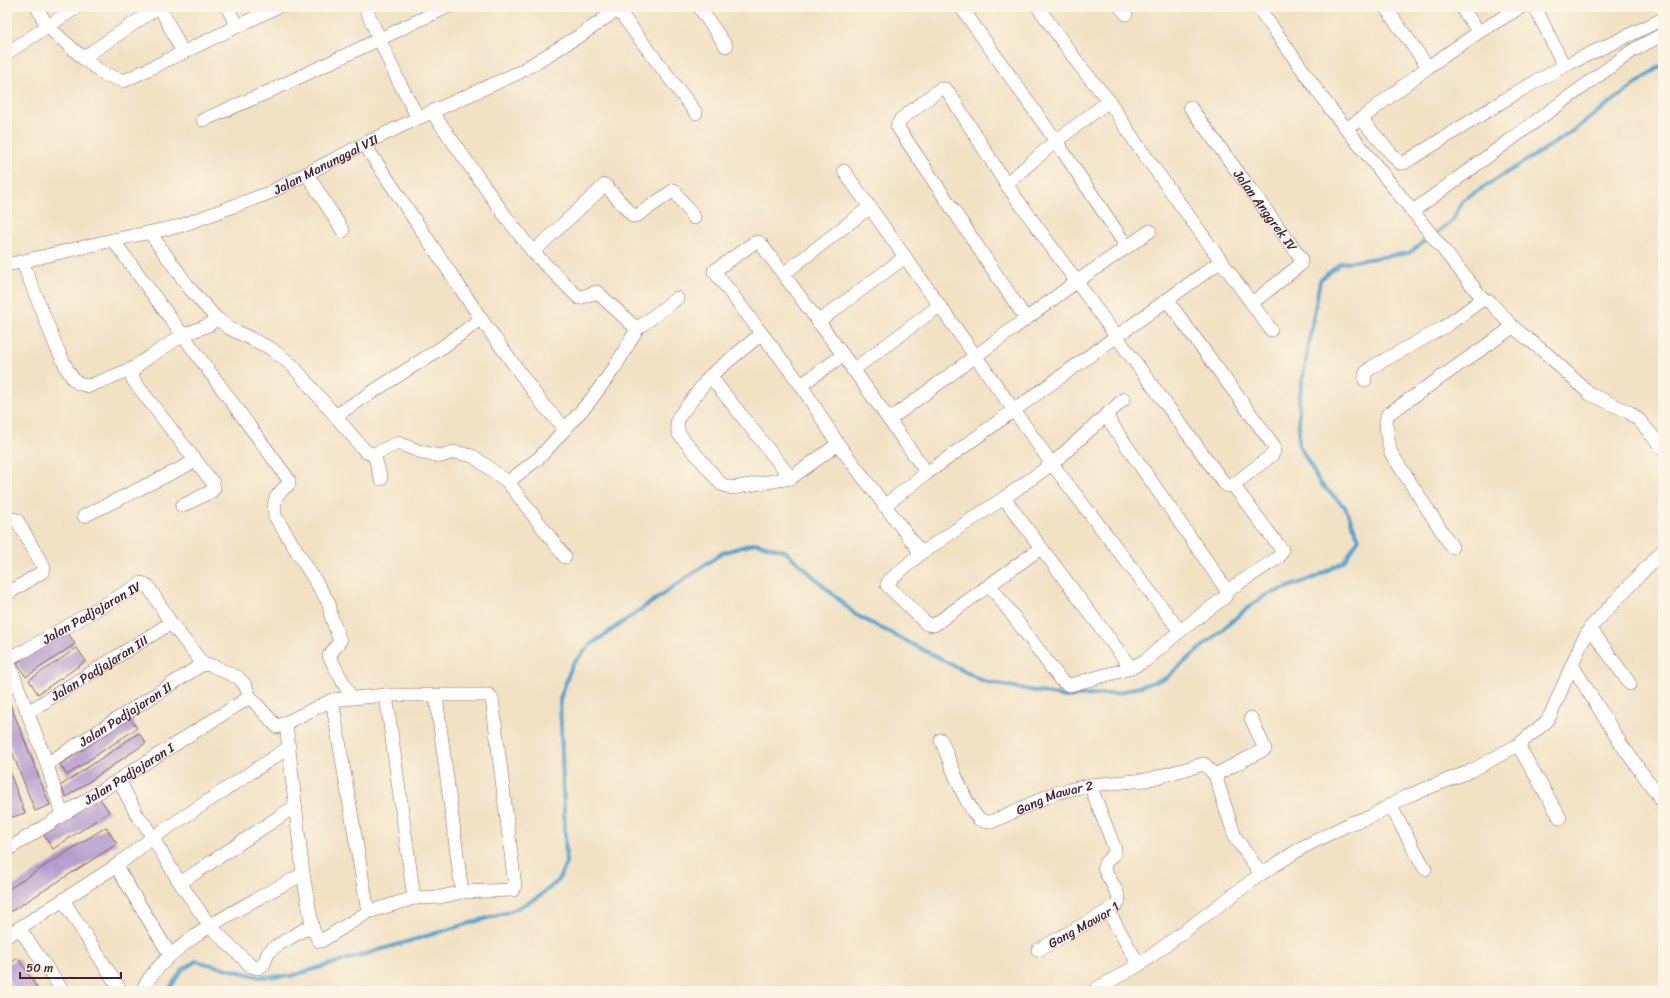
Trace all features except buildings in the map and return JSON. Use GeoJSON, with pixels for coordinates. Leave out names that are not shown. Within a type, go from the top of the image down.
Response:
{"type":"FeatureCollection","features":[{"type":"Feature","properties":{"kind":"street"},"geometry":{"type":"LineString","coordinates":[[37,7],[47,26],[83,58],[104,74],[124,82],[277,7]]}},
{"type":"Feature","properties":{"kind":"street"},"geometry":{"type":"LineString","coordinates":[[7,53],[77,7]]}},
{"type":"Feature","properties":{"kind":"street"},"geometry":{"type":"LineString","coordinates":[[83,58],[159,7],[183,53]]}},
{"type":"Feature","properties":{"kind":"street"},"geometry":{"type":"LineString","coordinates":[[227,7],[237,26]]}},
{"type":"Feature","properties":{"kind":"street"},"geometry":{"type":"LineString","coordinates":[[364,7],[396,76],[418,118]]}},
{"type":"Feature","properties":{"kind":"street"},"geometry":{"type":"LineString","coordinates":[[203,120],[268,92],[447,7]]}},
{"type":"Feature","properties":{"kind":"street"},"geometry":{"type":"LineString","coordinates":[[699,7],[726,46]]}},
{"type":"Feature","properties":{"kind":"street"},"geometry":{"type":"LineString","coordinates":[[961,7],[1056,141],[1127,246]]}},
{"type":"Feature","properties":{"kind":"street"},"geometry":{"type":"LineString","coordinates":[[1038,7],[1080,66],[1109,101],[1136,143],[1271,330]]}},
{"type":"Feature","properties":{"kind":"street"},"geometry":{"type":"LineString","coordinates":[[1258,7],[1311,83],[1483,299],[1490,302],[1513,328],[1548,355],[1590,394],[1628,412],[1640,421],[1663,449]]}},
{"type":"Feature","properties":{"kind":"street"},"geometry":{"type":"LineString","coordinates":[[1385,7],[1428,67]]}},
{"type":"Feature","properties":{"kind":"street"},"geometry":{"type":"LineString","coordinates":[[1461,7],[1478,32]]}},
{"type":"Feature","properties":{"kind":"street"},"geometry":{"type":"LineString","coordinates":[[1346,127],[1361,119],[1428,67],[1478,32],[1521,7]]}},
{"type":"Feature","properties":{"kind":"street"},"geometry":{"type":"LineString","coordinates":[[1535,7],[1564,66]]}},
{"type":"Feature","properties":{"kind":"street"},"geometry":{"type":"LineString","coordinates":[[619,8],[696,113]]}},
{"type":"Feature","properties":{"kind":"street","name":"Jalan Manunggal VII"},"geometry":{"type":"LineString","coordinates":[[7,265],[180,226],[262,196],[418,118],[518,73],[584,33],[619,8]]}},
{"type":"Feature","properties":{"kind":"street"},"geometry":{"type":"LineString","coordinates":[[1361,119],[1396,159],[1400,163],[1404,163],[1519,91],[1564,66],[1663,19]]}},
{"type":"Feature","properties":{"kind":"street"},"geometry":{"type":"LineString","coordinates":[[1413,211],[1632,51],[1663,34]]}},
{"type":"Feature","properties":{"kind":"street"},"geometry":{"type":"LineString","coordinates":[[1026,319],[898,129],[897,126],[899,122],[940,89],[945,89],[949,93],[1006,184],[1224,483],[1228,486],[1233,485],[1272,455],[1274,446],[1167,300]]}},
{"type":"Feature","properties":{"kind":"street"},"geometry":{"type":"LineString","coordinates":[[1006,184],[1056,141],[1109,101]]}},
{"type":"Feature","properties":{"kind":"street","name":"Jalan Anggrek IV"},"geometry":{"type":"LineString","coordinates":[[1190,108],[1302,258],[1300,265],[1252,303]]}},
{"type":"Feature","properties":{"kind":"street"},"geometry":{"type":"LineString","coordinates":[[432,112],[503,213],[533,252],[579,298],[597,292],[637,330]]}},
{"type":"Feature","properties":{"kind":"street"},"geometry":{"type":"LineString","coordinates":[[364,144],[481,319],[544,406],[565,428]]}},
{"type":"Feature","properties":{"kind":"street"},"geometry":{"type":"LineString","coordinates":[[844,171],[1052,464],[1180,631]]}},
{"type":"Feature","properties":{"kind":"street"},"geometry":{"type":"LineString","coordinates":[[307,174],[343,231]]}},
{"type":"Feature","properties":{"kind":"street"},"geometry":{"type":"LineString","coordinates":[[533,252],[605,185],[633,216],[638,215],[674,190],[694,218]]}},
{"type":"Feature","properties":{"kind":"street"},"geometry":{"type":"LineString","coordinates":[[783,274],[870,208]]}},
{"type":"Feature","properties":{"kind":"street"},"geometry":{"type":"LineString","coordinates":[[888,420],[1076,282],[1150,231]]}},
{"type":"Feature","properties":{"kind":"street"},"geometry":{"type":"LineString","coordinates":[[150,233],[191,290],[216,318],[229,328],[264,345],[288,362],[366,452],[374,454],[398,443],[424,453],[441,456],[454,452],[473,456],[508,482],[565,557]]}},
{"type":"Feature","properties":{"kind":"street"},"geometry":{"type":"LineString","coordinates":[[113,240],[289,480],[289,484],[276,496],[274,503],[275,516],[329,603],[331,616],[340,640],[330,656],[351,698]]}},
{"type":"Feature","properties":{"kind":"street"},"geometry":{"type":"LineString","coordinates":[[921,553],[838,444],[801,385],[714,271],[751,244],[758,242],[761,244],[843,355],[927,473]]}},
{"type":"Feature","properties":{"kind":"street"},"geometry":{"type":"LineString","coordinates":[[818,322],[905,257]]}},
{"type":"Feature","properties":{"kind":"street"},"geometry":{"type":"LineString","coordinates":[[884,506],[927,473],[1221,260]]}},
{"type":"Feature","properties":{"kind":"street"},"geometry":{"type":"LineString","coordinates":[[22,261],[56,346],[68,371],[74,380],[80,384],[89,386],[134,368],[183,336],[209,325],[216,318]]}},
{"type":"Feature","properties":{"kind":"street"},"geometry":{"type":"LineString","coordinates":[[508,482],[540,457],[590,401],[615,368],[637,330],[677,298],[670,304]]}},
{"type":"Feature","properties":{"kind":"street"},"geometry":{"type":"LineString","coordinates":[[1365,380],[1364,376],[1372,367],[1446,326],[1483,299]]}},
{"type":"Feature","properties":{"kind":"street"},"geometry":{"type":"LineString","coordinates":[[853,370],[939,306]]}},
{"type":"Feature","properties":{"kind":"street"},"geometry":{"type":"LineString","coordinates":[[335,416],[444,346],[481,319]]}},
{"type":"Feature","properties":{"kind":"street"},"geometry":{"type":"LineString","coordinates":[[1452,547],[1392,453],[1386,423],[1387,415],[1513,328]]}},
{"type":"Feature","properties":{"kind":"street"},"geometry":{"type":"LineString","coordinates":[[761,334],[710,376],[678,418],[677,425],[679,434],[724,486],[732,488],[791,478],[838,444]]}},
{"type":"Feature","properties":{"kind":"street"},"geometry":{"type":"LineString","coordinates":[[801,385],[843,355]]}},
{"type":"Feature","properties":{"kind":"street"},"geometry":{"type":"LineString","coordinates":[[134,368],[132,375],[133,380],[213,483],[214,488],[208,493],[182,506]]}},
{"type":"Feature","properties":{"kind":"street"},"geometry":{"type":"LineString","coordinates":[[710,376],[791,478]]}},
{"type":"Feature","properties":{"kind":"street"},"geometry":{"type":"LineString","coordinates":[[1041,548],[937,624],[929,625],[887,584],[921,553],[1052,464],[1124,400]]}},
{"type":"Feature","properties":{"kind":"street"},"geometry":{"type":"LineString","coordinates":[[1106,416],[1227,592]]}},
{"type":"Feature","properties":{"kind":"street"},"geometry":{"type":"LineString","coordinates":[[374,454],[381,479]]}},
{"type":"Feature","properties":{"kind":"street"},"geometry":{"type":"LineString","coordinates":[[84,516],[196,461]]}},
{"type":"Feature","properties":{"kind":"street"},"geometry":{"type":"LineString","coordinates":[[990,585],[1066,684],[1074,684],[1131,668],[1150,658],[1180,631],[1223,599],[1227,592],[1279,557],[1282,550],[1233,485]]}},
{"type":"Feature","properties":{"kind":"street"},"geometry":{"type":"LineString","coordinates":[[1004,498],[1131,668]]}},
{"type":"Feature","properties":{"kind":"street"},"geometry":{"type":"LineString","coordinates":[[7,522],[17,520],[44,568],[42,572],[7,594]]}},
{"type":"Feature","properties":{"kind":"street"},"geometry":{"type":"LineString","coordinates":[[1096,989],[1139,965],[1261,874],[1303,847],[1351,823],[1370,817],[1405,797],[1473,770],[1518,745],[1546,722],[1555,706],[1581,644],[1590,628],[1663,550]]}},
{"type":"Feature","properties":{"kind":"street","name":"Jalan Padjajaran IV"},"geometry":{"type":"LineString","coordinates":[[7,658],[26,650],[140,583],[144,583],[148,586],[171,623],[203,664]]}},
{"type":"Feature","properties":{"kind":"street","name":"Jalan Padjajaran III"},"geometry":{"type":"LineString","coordinates":[[28,712],[171,623]]}},
{"type":"Feature","properties":{"kind":"street"},"geometry":{"type":"LineString","coordinates":[[1590,628],[1630,684]]}},
{"type":"Feature","properties":{"kind":"street"},"geometry":{"type":"LineString","coordinates":[[7,658],[47,764],[62,816]]}},
{"type":"Feature","properties":{"kind":"street"},"geometry":{"type":"LineString","coordinates":[[203,664],[213,666],[239,678],[245,685],[250,697],[281,725],[288,748],[303,874],[314,930],[318,941],[321,941],[368,912],[414,898],[441,896],[462,892],[511,891],[515,887],[492,698],[486,694],[436,696],[386,695],[332,700],[281,725]]}},
{"type":"Feature","properties":{"kind":"street","name":"Jalan Padjajaran II"},"geometry":{"type":"LineString","coordinates":[[47,764],[203,664]]}},
{"type":"Feature","properties":{"kind":"street"},"geometry":{"type":"LineString","coordinates":[[1572,665],[1621,744],[1663,802]]}},
{"type":"Feature","properties":{"kind":"street"},"geometry":{"type":"LineString","coordinates":[[386,695],[414,898]]}},
{"type":"Feature","properties":{"kind":"street"},"geometry":{"type":"LineString","coordinates":[[436,696],[462,892]]}},
{"type":"Feature","properties":{"kind":"street","name":"Jalan Padjajaran I"},"geometry":{"type":"LineString","coordinates":[[7,850],[250,697]]}},
{"type":"Feature","properties":{"kind":"street"},"geometry":{"type":"LineString","coordinates":[[332,700],[368,912]]}},
{"type":"Feature","properties":{"kind":"street"},"geometry":{"type":"LineString","coordinates":[[1251,718],[1265,748],[1215,774],[1235,837],[1261,874]]}},
{"type":"Feature","properties":{"kind":"street","name":"Gang Mawar 2"},"geometry":{"type":"LineString","coordinates":[[941,740],[968,803],[980,819],[985,822],[991,822],[1055,793],[1090,785],[1146,780],[1204,764],[1215,774]]}},
{"type":"Feature","properties":{"kind":"street"},"geometry":{"type":"LineString","coordinates":[[1518,745],[1560,818]]}},
{"type":"Feature","properties":{"kind":"street"},"geometry":{"type":"LineString","coordinates":[[7,936],[116,866],[152,838],[288,748]]}},
{"type":"Feature","properties":{"kind":"street"},"geometry":{"type":"LineString","coordinates":[[119,780],[137,815],[145,824],[180,883],[210,926],[251,966],[258,968],[264,964],[268,953],[282,942],[305,929],[314,930]]}},
{"type":"Feature","properties":{"kind":"street","name":"Gang Mawar 1"},"geometry":{"type":"LineString","coordinates":[[1038,950],[1108,911],[1119,901],[1116,890],[1104,868],[1105,863],[1115,853],[1115,849],[1090,785]]}},
{"type":"Feature","properties":{"kind":"street"},"geometry":{"type":"LineString","coordinates":[[1390,805],[1425,869]]}},
{"type":"Feature","properties":{"kind":"street"},"geometry":{"type":"LineString","coordinates":[[180,883],[294,807]]}},
{"type":"Feature","properties":{"kind":"street"},"geometry":{"type":"LineString","coordinates":[[116,866],[170,955]]}},
{"type":"Feature","properties":{"kind":"street"},"geometry":{"type":"LineString","coordinates":[[142,991],[152,974],[170,955],[210,926],[303,874]]}},
{"type":"Feature","properties":{"kind":"street"},"geometry":{"type":"LineString","coordinates":[[63,900],[121,991]]}},
{"type":"Feature","properties":{"kind":"street"},"geometry":{"type":"LineString","coordinates":[[1108,911],[1139,965]]}},
{"type":"Feature","properties":{"kind":"street"},"geometry":{"type":"LineString","coordinates":[[19,928],[63,991]]}},
{"type":"Feature","properties":{"kind":"waterway"},"geometry":{"type":"LineString","coordinates":[[168,991],[182,970],[196,961],[260,977],[291,976],[511,911],[537,898],[558,881],[566,863],[560,699],[572,665],[590,645],[722,553],[755,543],[785,551],[856,615],[983,681],[1066,697],[1119,693],[1166,678],[1245,610],[1264,596],[1316,577],[1344,561],[1359,539],[1345,507],[1320,483],[1299,445],[1299,400],[1320,280],[1341,263],[1409,253],[1452,221],[1463,200],[1564,137],[1663,64]]}}]}
